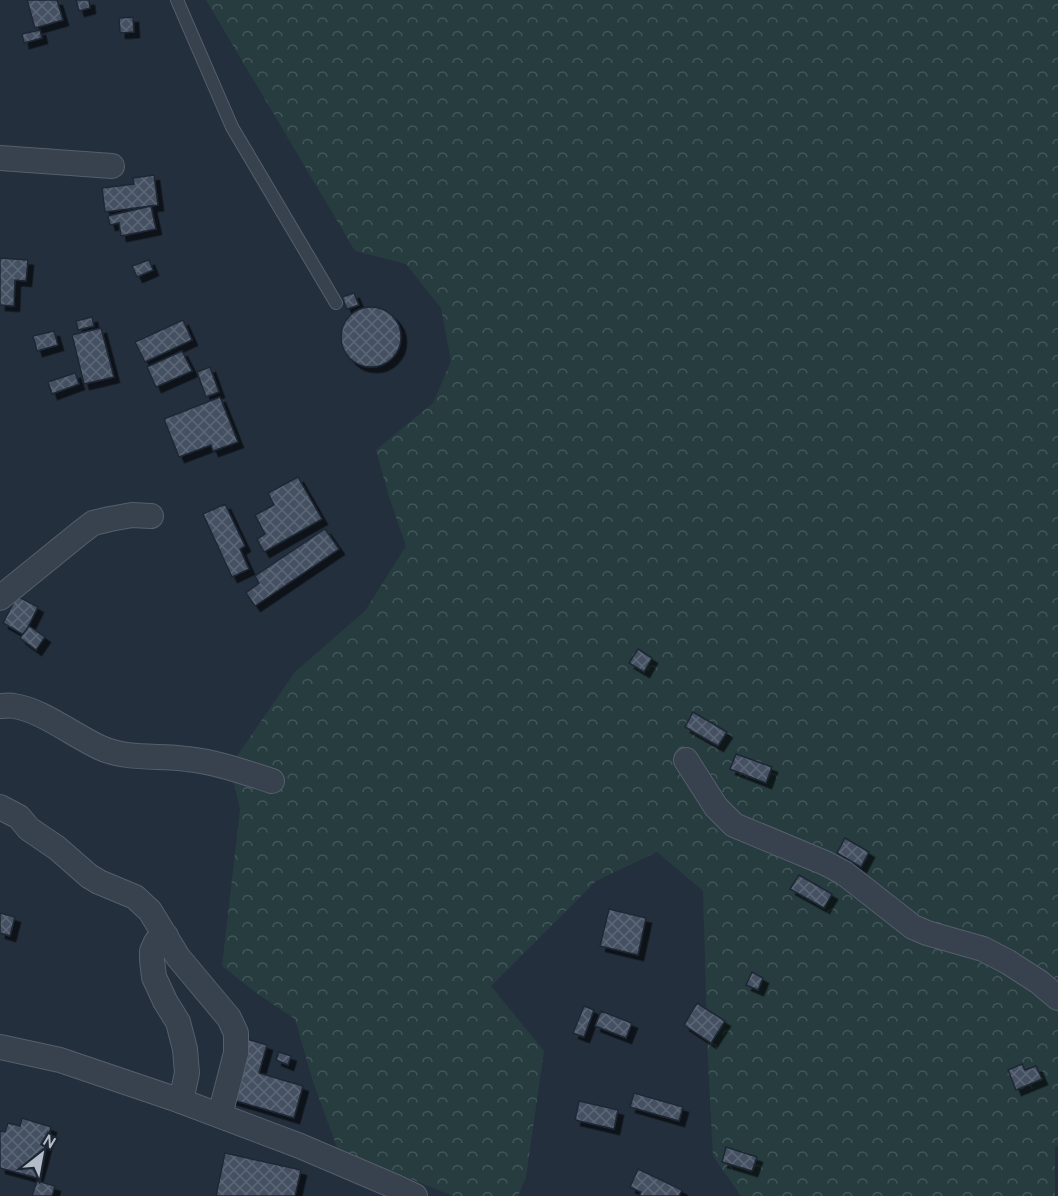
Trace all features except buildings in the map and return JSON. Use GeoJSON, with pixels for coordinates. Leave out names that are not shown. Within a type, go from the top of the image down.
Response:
{"type":"FeatureCollection","features":[{"type":"Feature","properties":{"kind":"street"},"geometry":{"type":"LineString","coordinates":[[0,158],[112,166]]}},
{"type":"Feature","properties":{"kind":"street"},"geometry":{"type":"LineString","coordinates":[[0,598],[93,523],[132,514],[151,516]]}},
{"type":"Feature","properties":{"kind":"street"},"geometry":{"type":"LineString","coordinates":[[0,706],[14,706],[35,713],[111,752],[124,755],[186,758],[217,764],[272,781]]}},
{"type":"Feature","properties":{"kind":"street"},"geometry":{"type":"LineString","coordinates":[[686,760],[716,807],[734,825],[844,873],[913,927],[983,949],[1039,982],[1058,998]]}},
{"type":"Feature","properties":{"kind":"street"},"geometry":{"type":"LineString","coordinates":[[0,807],[19,817],[28,829],[57,848],[88,876],[135,897],[150,911],[178,957],[229,1018],[236,1033],[236,1053],[220,1115]]}},
{"type":"Feature","properties":{"kind":"street"},"geometry":{"type":"LineString","coordinates":[[166,936],[156,942],[152,951],[152,960],[154,977],[178,1022],[185,1049],[187,1073],[181,1101]]}},
{"type":"Feature","properties":{"kind":"street"},"geometry":{"type":"LineString","coordinates":[[0,1047],[60,1060],[220,1115],[396,1186],[414,1196]]}},
{"type":"Feature","properties":{"kind":"lane"},"geometry":{"type":"LineString","coordinates":[[177,0],[232,127],[336,303]]}},
{"type":"Feature","properties":{"kind":"green space"},"geometry":{"type":"Polygon","coordinates":[[[206,0],[1058,0],[1058,1147],[1055,1146],[1055,1196],[741,1196],[713,1156],[703,891],[657,852],[596,881],[491,986],[544,1051],[526,1177],[518,1196],[453,1196],[338,1150],[313,1082],[295,1019],[222,966],[240,809],[230,766],[295,672],[365,611],[406,546],[376,450],[433,403],[451,361],[441,308],[406,264],[355,251],[206,0]]]}}]}
